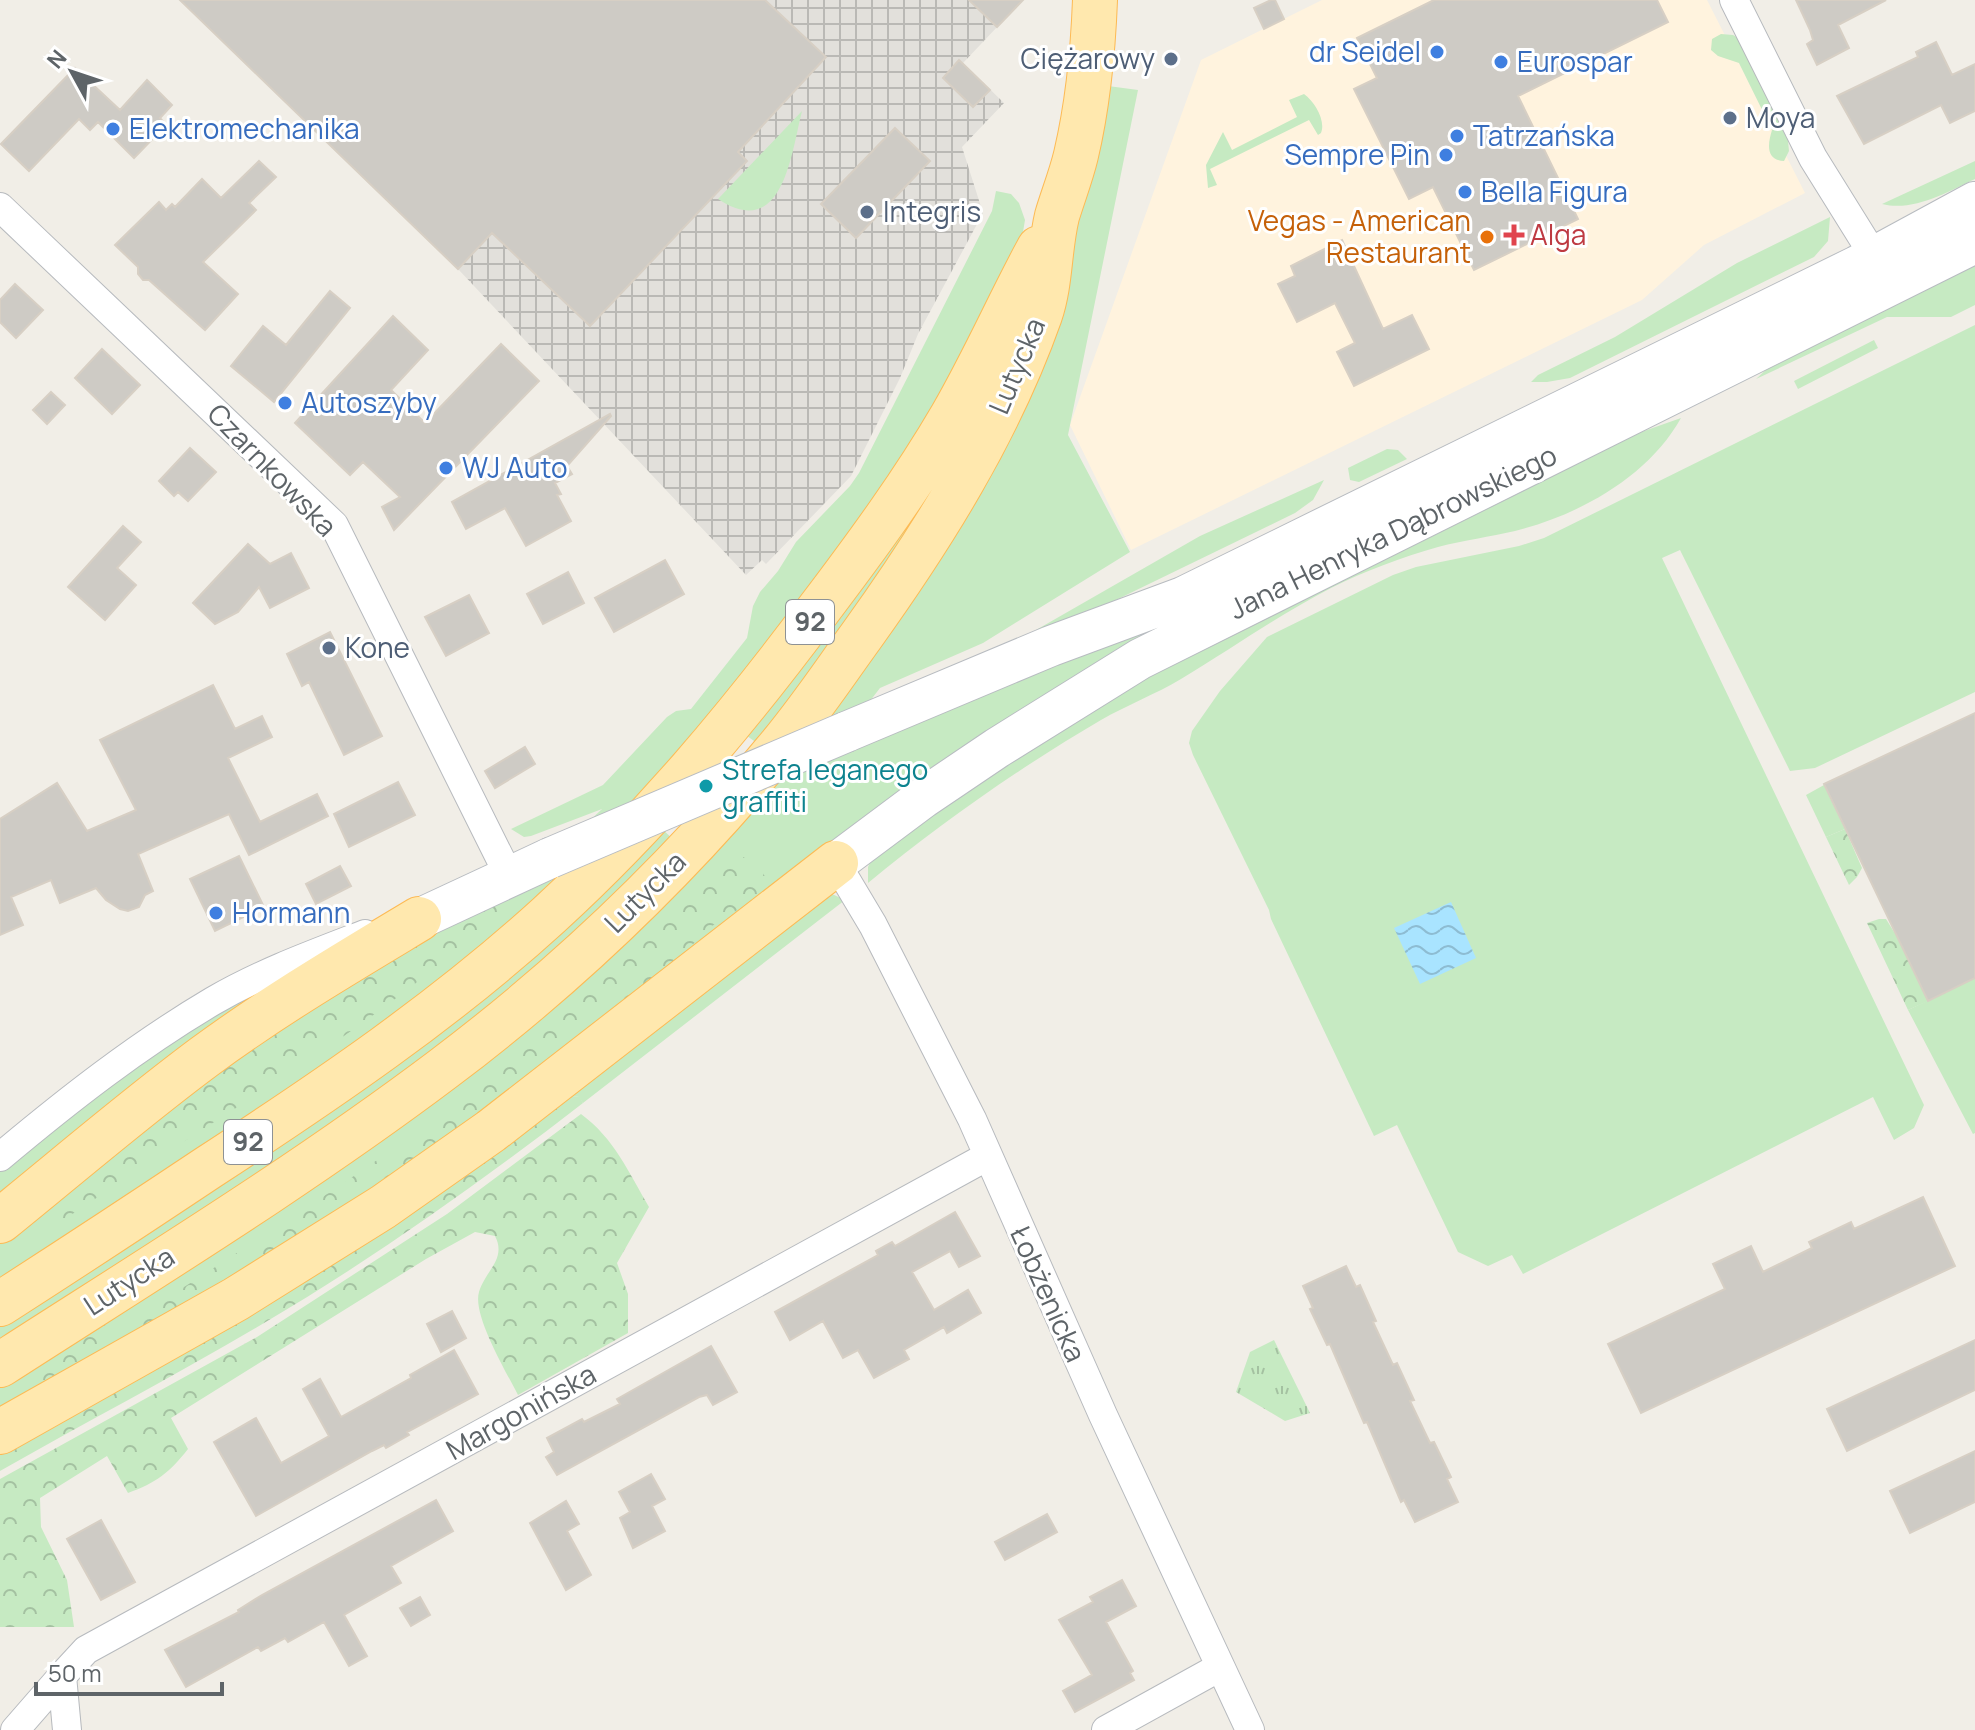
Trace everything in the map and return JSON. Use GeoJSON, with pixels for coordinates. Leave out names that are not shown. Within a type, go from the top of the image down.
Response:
{"type":"FeatureCollection","features":[{"type":"Feature","properties":{"kind":"main road","name":"Lutycka"},"geometry":{"type":"LineString","coordinates":[[0,1365],[241,1208],[443,1069],[591,945],[696,842],[777,751],[916,559],[972,463],[1012,385],[1040,316],[1048,287],[1057,219],[1082,124],[1092,54],[1095,0]]}},
{"type":"Feature","properties":{"kind":"main road","name":"Jana Henryka Dąbrowskiego"},"geometry":{"type":"LineString","coordinates":[[419,919],[550,858],[846,732],[1051,646],[1183,597],[1874,256],[1973,202]]}},
{"type":"Feature","properties":{"kind":"main road","name":"Lutycka"},"geometry":{"type":"LineString","coordinates":[[0,1304],[267,1129],[420,1022],[520,941],[615,852],[735,720],[888,515],[970,385],[1026,272],[1057,219]]}},
{"type":"Feature","properties":{"kind":"main road","name":"Jana Henryka Dąbrowskiego"},"geometry":{"type":"LineString","coordinates":[[836,863],[997,748],[1140,659],[1975,243]]}},
{"type":"Feature","properties":{"kind":"main road"},"geometry":{"type":"LineString","coordinates":[[0,1432],[236,1299],[383,1207],[491,1131],[836,863]]}},
{"type":"Feature","properties":{"kind":"main road"},"geometry":{"type":"LineString","coordinates":[[0,1221],[167,1085],[239,1032],[332,970],[419,919]]}},
{"type":"Feature","properties":{"kind":"street"},"geometry":{"type":"LineString","coordinates":[[1734,0],[1813,158],[1874,256]]}},
{"type":"Feature","properties":{"kind":"street","name":"Czarnkowska"},"geometry":{"type":"LineString","coordinates":[[0,207],[334,525],[509,876]]}},
{"type":"Feature","properties":{"kind":"street","name":"Łobżenicka"},"geometry":{"type":"LineString","coordinates":[[836,863],[873,925],[972,1119],[1103,1415],[1250,1730]]}},
{"type":"Feature","properties":{"kind":"street"},"geometry":{"type":"LineString","coordinates":[[0,1157],[104,1074],[215,1000],[300,958],[419,919]]}},
{"type":"Feature","properties":{"kind":"street","name":"Margonińska"},"geometry":{"type":"LineString","coordinates":[[15,1730],[86,1650],[988,1156]]}},
{"type":"Feature","properties":{"kind":"street"},"geometry":{"type":"LineString","coordinates":[[1106,1730],[1220,1667]]}},
{"type":"Feature","properties":{"kind":"street"},"geometry":{"type":"LineString","coordinates":[[62,1676],[67,1730]]}},
{"type":"Feature","properties":{"kind":"shaded area"},"geometry":{"type":"Polygon","coordinates":[[[180,0],[1009,0],[1016,7],[963,63],[1004,103],[962,147],[983,213],[918,334],[900,378],[851,476],[766,564],[762,560],[746,575],[458,269],[180,0]]]}},
{"type":"Feature","properties":{"kind":"shaded area"},"geometry":{"type":"Polygon","coordinates":[[[1322,0],[1707,0],[1805,193],[1704,245],[1642,300],[1131,550],[1070,425],[1201,60],[1322,0]]]}},
{"type":"Feature","properties":{"kind":"green space"},"geometry":{"type":"Polygon","coordinates":[[[1721,34],[1740,39],[1787,131],[1789,151],[1784,161],[1771,154],[1772,130],[1739,63],[1718,56],[1711,50],[1712,39],[1721,34]]]}},
{"type":"Feature","properties":{"kind":"green space"},"geometry":{"type":"Polygon","coordinates":[[[1108,86],[1138,90],[1068,435],[1130,552],[983,643],[880,688],[829,754],[1269,578],[537,1078],[0,1416],[0,1383],[86,1328],[768,785],[1070,258],[1108,86]]]}},
{"type":"Feature","properties":{"kind":"green space"},"geometry":{"type":"Polygon","coordinates":[[[1304,94],[1318,112],[1322,123],[1321,133],[1318,135],[1309,120],[1210,169],[1217,185],[1208,188],[1206,165],[1223,132],[1232,150],[1297,117],[1289,100],[1304,94]]]}},
{"type":"Feature","properties":{"kind":"green space"},"geometry":{"type":"Polygon","coordinates":[[[802,111],[788,169],[770,201],[757,209],[740,209],[718,199],[802,111]]]}},
{"type":"Feature","properties":{"kind":"green space"},"geometry":{"type":"Polygon","coordinates":[[[1975,161],[1975,179],[1953,190],[1918,203],[1882,204],[1975,161]]]}},
{"type":"Feature","properties":{"kind":"green space"},"geometry":{"type":"Polygon","coordinates":[[[996,191],[1011,194],[1019,203],[1025,220],[1023,232],[993,300],[902,466],[656,787],[446,981],[0,1285],[0,1239],[509,897],[602,809],[531,836],[524,837],[511,829],[603,785],[667,717],[676,711],[691,709],[747,638],[753,606],[760,592],[796,542],[859,473],[992,211],[996,191]]]}},
{"type":"Feature","properties":{"kind":"green space"},"geometry":{"type":"Polygon","coordinates":[[[1830,217],[1828,241],[1814,257],[1570,378],[1531,382],[1538,375],[1615,337],[1737,263],[1830,217]]]}},
{"type":"Feature","properties":{"kind":"green space"},"geometry":{"type":"Polygon","coordinates":[[[1975,262],[1975,305],[1951,317],[1887,317],[1756,379],[1769,367],[1975,262]]]}},
{"type":"Feature","properties":{"kind":"green space"},"geometry":{"type":"Polygon","coordinates":[[[1975,325],[1975,692],[1815,768],[1790,771],[1680,550],[1662,558],[1924,1105],[1914,1128],[1894,1140],[1873,1097],[1523,1274],[1512,1255],[1488,1266],[1458,1252],[1397,1125],[1374,1136],[1193,755],[1189,743],[1192,731],[1220,691],[1267,637],[1393,575],[1544,538],[1975,325]]]}},
{"type":"Feature","properties":{"kind":"green space"},"geometry":{"type":"Polygon","coordinates":[[[1874,340],[1878,348],[1798,389],[1794,381],[1874,340]]]}},
{"type":"Feature","properties":{"kind":"green space"},"geometry":{"type":"Polygon","coordinates":[[[1681,418],[1650,458],[1610,491],[1539,524],[1411,555],[1331,588],[1181,679],[1101,720],[1040,757],[952,818],[868,883],[868,867],[876,850],[1111,692],[1593,449],[1681,418]]]}},
{"type":"Feature","properties":{"kind":"green space"},"geometry":{"type":"Polygon","coordinates":[[[1387,449],[1398,450],[1407,459],[1359,482],[1350,480],[1348,468],[1387,449]]]}},
{"type":"Feature","properties":{"kind":"green space"},"geometry":{"type":"Polygon","coordinates":[[[1324,480],[1313,500],[1295,513],[1083,616],[1015,642],[1200,536],[1324,480]]]}},
{"type":"Feature","properties":{"kind":"green space"},"geometry":{"type":"Polygon","coordinates":[[[928,484],[943,487],[761,746],[743,733],[928,484]]]}},
{"type":"Feature","properties":{"kind":"green space"},"geometry":{"type":"Polygon","coordinates":[[[1824,785],[1845,829],[1826,837],[1806,795],[1824,785]]]}},
{"type":"Feature","properties":{"kind":"green space"},"geometry":{"type":"Polygon","coordinates":[[[660,827],[676,842],[427,1062],[0,1347],[0,1321],[660,827]]]}},
{"type":"Feature","properties":{"kind":"green space"},"geometry":{"type":"Polygon","coordinates":[[[1845,829],[1862,868],[1849,885],[1826,837],[1845,829]]]}},
{"type":"Feature","properties":{"kind":"green space"},"geometry":{"type":"Polygon","coordinates":[[[733,853],[751,861],[764,875],[768,887],[761,895],[712,926],[667,969],[529,1070],[506,1094],[467,1120],[425,1158],[139,1338],[42,1383],[22,1390],[16,1388],[17,1383],[49,1359],[107,1324],[117,1330],[427,1125],[572,1008],[670,917],[733,853]]]}},
{"type":"Feature","properties":{"kind":"green space"},"geometry":{"type":"Polygon","coordinates":[[[823,894],[845,900],[583,1103],[579,1097],[564,1095],[823,894]]]}},
{"type":"Feature","properties":{"kind":"green space"},"geometry":{"type":"Polygon","coordinates":[[[500,901],[506,907],[454,952],[401,995],[288,1074],[59,1223],[28,1236],[17,1226],[164,1107],[370,964],[500,901]]]}},
{"type":"Feature","properties":{"kind":"green space"},"geometry":{"type":"Polygon","coordinates":[[[1886,919],[1901,943],[1928,1001],[1908,1010],[1867,923],[1886,919]]]}},
{"type":"Feature","properties":{"kind":"green space"},"geometry":{"type":"Polygon","coordinates":[[[1975,978],[1975,1133],[1973,1134],[1908,1010],[1975,978]]]}},
{"type":"Feature","properties":{"kind":"green space"},"geometry":{"type":"Polygon","coordinates":[[[274,982],[0,1202],[0,1170],[30,1144],[183,1033],[274,982]]]}},
{"type":"Feature","properties":{"kind":"green space"},"geometry":{"type":"Polygon","coordinates":[[[564,1095],[580,1097],[583,1103],[387,1245],[232,1342],[0,1471],[0,1448],[564,1095]]]}},
{"type":"Feature","properties":{"kind":"green space"},"geometry":{"type":"Polygon","coordinates":[[[581,1114],[612,1145],[649,1207],[617,1263],[628,1294],[628,1333],[518,1395],[485,1329],[478,1302],[482,1285],[497,1258],[498,1244],[495,1236],[475,1232],[426,1259],[171,1418],[188,1449],[155,1481],[128,1493],[107,1456],[40,1498],[41,1527],[67,1580],[74,1627],[0,1627],[0,1479],[257,1337],[447,1214],[581,1114]]]}},
{"type":"Feature","properties":{"kind":"green space"},"geometry":{"type":"Polygon","coordinates":[[[1274,1340],[1310,1413],[1285,1421],[1236,1392],[1250,1352],[1274,1340]]]}},
{"type":"Feature","properties":{"kind":"water"},"geometry":{"type":"Polygon","coordinates":[[[1451,902],[1476,958],[1420,984],[1394,928],[1451,902]]]}},
{"type":"Feature","properties":{"kind":"building"},"geometry":{"type":"Polygon","coordinates":[[[180,0],[765,0],[826,57],[738,152],[747,161],[590,326],[492,233],[458,269],[180,0]]]}},
{"type":"Feature","properties":{"kind":"building"},"geometry":{"type":"Polygon","coordinates":[[[969,0],[1023,0],[997,27],[969,0]]]}},
{"type":"Feature","properties":{"kind":"building"},"geometry":{"type":"Polygon","coordinates":[[[1275,0],[1284,19],[1264,29],[1254,8],[1275,0]]]}},
{"type":"Feature","properties":{"kind":"building","name":"Tatrzańska"},"geometry":{"type":"Polygon","coordinates":[[[1434,0],[1657,0],[1668,22],[1518,96],[1578,219],[1474,270],[1433,187],[1409,199],[1354,89],[1377,78],[1357,38],[1434,0]]]}},
{"type":"Feature","properties":{"kind":"building"},"geometry":{"type":"Polygon","coordinates":[[[1796,0],[1886,0],[1838,25],[1849,48],[1817,65],[1807,44],[1813,40],[1810,30],[1796,0]]]}},
{"type":"Feature","properties":{"kind":"building"},"geometry":{"type":"Polygon","coordinates":[[[1936,42],[1952,75],[1975,64],[1975,111],[1950,123],[1941,105],[1864,144],[1837,96],[1918,57],[1916,52],[1936,42]]]}},
{"type":"Feature","properties":{"kind":"building"},"geometry":{"type":"Polygon","coordinates":[[[959,60],[990,90],[973,107],[943,78],[959,60]]]}},
{"type":"Feature","properties":{"kind":"building"},"geometry":{"type":"Polygon","coordinates":[[[75,68],[120,110],[147,80],[172,105],[160,118],[166,125],[134,158],[98,122],[90,130],[79,119],[29,171],[1,144],[75,68]]]}},
{"type":"Feature","properties":{"kind":"building"},"geometry":{"type":"Polygon","coordinates":[[[895,128],[930,161],[856,238],[821,204],[895,128]]]}},
{"type":"Feature","properties":{"kind":"building"},"geometry":{"type":"Polygon","coordinates":[[[259,161],[276,177],[249,203],[256,210],[203,262],[238,294],[205,330],[149,280],[143,280],[138,274],[138,267],[115,245],[159,202],[166,210],[172,204],[175,207],[202,179],[221,198],[259,161]]]}},
{"type":"Feature","properties":{"kind":"building"},"geometry":{"type":"Polygon","coordinates":[[[1342,240],[1383,329],[1412,315],[1429,349],[1354,386],[1337,352],[1355,343],[1335,303],[1297,322],[1278,284],[1295,276],[1291,266],[1342,240]]]}},
{"type":"Feature","properties":{"kind":"building"},"geometry":{"type":"Polygon","coordinates":[[[15,284],[43,310],[16,338],[0,322],[0,300],[15,284]]]}},
{"type":"Feature","properties":{"kind":"building"},"geometry":{"type":"Polygon","coordinates":[[[330,291],[350,308],[274,402],[231,366],[263,326],[286,345],[330,291]]]}},
{"type":"Feature","properties":{"kind":"building"},"geometry":{"type":"Polygon","coordinates":[[[393,316],[428,350],[391,390],[425,423],[501,344],[539,381],[394,530],[382,507],[400,497],[363,462],[350,475],[295,423],[393,316]]]}},
{"type":"Feature","properties":{"kind":"building"},"geometry":{"type":"Polygon","coordinates":[[[102,349],[140,385],[112,414],[75,378],[102,349]]]}},
{"type":"Feature","properties":{"kind":"building"},"geometry":{"type":"Polygon","coordinates":[[[51,392],[65,405],[47,424],[33,410],[51,392]]]}},
{"type":"Feature","properties":{"kind":"building"},"geometry":{"type":"Polygon","coordinates":[[[610,414],[567,466],[572,474],[555,483],[561,494],[557,495],[571,521],[526,546],[505,508],[466,529],[452,502],[610,414]]]}},
{"type":"Feature","properties":{"kind":"building"},"geometry":{"type":"Polygon","coordinates":[[[190,448],[216,472],[188,501],[178,492],[174,496],[159,481],[190,448]]]}},
{"type":"Feature","properties":{"kind":"building"},"geometry":{"type":"Polygon","coordinates":[[[123,526],[141,542],[117,568],[136,585],[105,620],[68,587],[123,526]]]}},
{"type":"Feature","properties":{"kind":"building"},"geometry":{"type":"Polygon","coordinates":[[[248,544],[270,564],[291,553],[309,588],[270,608],[259,587],[238,612],[215,624],[193,603],[248,544]]]}},
{"type":"Feature","properties":{"kind":"building"},"geometry":{"type":"Polygon","coordinates":[[[665,560],[684,594],[614,632],[595,598],[665,560]]]}},
{"type":"Feature","properties":{"kind":"building"},"geometry":{"type":"Polygon","coordinates":[[[568,572],[584,603],[543,624],[527,594],[568,572]]]}},
{"type":"Feature","properties":{"kind":"building"},"geometry":{"type":"Polygon","coordinates":[[[469,595],[489,633],[446,656],[425,617],[469,595]]]}},
{"type":"Feature","properties":{"kind":"building"},"geometry":{"type":"Polygon","coordinates":[[[330,632],[382,736],[344,755],[309,682],[302,686],[287,654],[330,632]]]}},
{"type":"Feature","properties":{"kind":"building"},"geometry":{"type":"Polygon","coordinates":[[[213,685],[235,729],[262,716],[272,737],[228,758],[260,822],[317,794],[328,816],[249,855],[229,814],[138,854],[153,891],[145,895],[139,907],[128,911],[120,909],[106,900],[96,888],[60,903],[51,880],[11,897],[23,925],[0,935],[0,819],[57,783],[87,831],[136,810],[100,740],[213,685]]]}},
{"type":"Feature","properties":{"kind":"building"},"geometry":{"type":"Polygon","coordinates":[[[1975,713],[1975,978],[1928,1001],[1824,784],[1975,713]]]}},
{"type":"Feature","properties":{"kind":"building"},"geometry":{"type":"Polygon","coordinates":[[[525,747],[535,764],[495,788],[485,771],[525,747]]]}},
{"type":"Feature","properties":{"kind":"building"},"geometry":{"type":"Polygon","coordinates":[[[398,782],[415,815],[349,847],[334,814],[398,782]]]}},
{"type":"Feature","properties":{"kind":"building"},"geometry":{"type":"Polygon","coordinates":[[[239,856],[264,907],[215,931],[190,879],[239,856]]]}},
{"type":"Feature","properties":{"kind":"building"},"geometry":{"type":"Polygon","coordinates":[[[340,866],[351,886],[316,904],[306,884],[340,866]]]}},
{"type":"Feature","properties":{"kind":"building"},"geometry":{"type":"Polygon","coordinates":[[[1923,1197],[1955,1266],[1641,1413],[1608,1344],[1725,1289],[1713,1264],[1751,1246],[1763,1272],[1812,1248],[1809,1242],[1851,1222],[1854,1229],[1923,1197]]]}},
{"type":"Feature","properties":{"kind":"building"},"geometry":{"type":"Polygon","coordinates":[[[955,1212],[980,1256],[959,1267],[950,1251],[912,1272],[934,1310],[968,1290],[981,1313],[947,1333],[944,1327],[904,1350],[909,1359],[874,1378],[858,1350],[843,1358],[823,1321],[790,1340],[775,1312],[878,1255],[876,1251],[892,1242],[895,1246],[955,1212]]]}},
{"type":"Feature","properties":{"kind":"building"},"geometry":{"type":"Polygon","coordinates":[[[1346,1266],[1356,1287],[1360,1285],[1393,1365],[1397,1363],[1414,1400],[1410,1401],[1451,1477],[1447,1479],[1458,1502],[1415,1522],[1404,1500],[1401,1502],[1367,1422],[1364,1423],[1330,1344],[1327,1345],[1310,1309],[1313,1308],[1303,1286],[1346,1266]]]}},
{"type":"Feature","properties":{"kind":"building"},"geometry":{"type":"Polygon","coordinates":[[[452,1311],[466,1338],[441,1352],[427,1324],[452,1311]]]}},
{"type":"Feature","properties":{"kind":"building"},"geometry":{"type":"Polygon","coordinates":[[[1975,1340],[1975,1390],[1847,1451],[1827,1409],[1975,1340]]]}},
{"type":"Feature","properties":{"kind":"building"},"geometry":{"type":"Polygon","coordinates":[[[711,1346],[737,1392],[713,1405],[707,1395],[699,1397],[557,1475],[546,1457],[554,1452],[547,1438],[582,1419],[584,1422],[620,1404],[617,1399],[711,1346]]]}},
{"type":"Feature","properties":{"kind":"building"},"geometry":{"type":"Polygon","coordinates":[[[454,1350],[478,1394],[407,1432],[409,1435],[386,1448],[384,1445],[372,1451],[256,1516],[214,1442],[256,1418],[281,1463],[329,1436],[303,1389],[320,1379],[341,1417],[454,1350]]]}},
{"type":"Feature","properties":{"kind":"building"},"geometry":{"type":"Polygon","coordinates":[[[1975,1451],[1975,1502],[1910,1533],[1890,1491],[1975,1451]]]}},
{"type":"Feature","properties":{"kind":"building"},"geometry":{"type":"Polygon","coordinates":[[[651,1474],[665,1499],[652,1506],[665,1531],[633,1548],[620,1518],[630,1512],[619,1492],[651,1474]]]}},
{"type":"Feature","properties":{"kind":"building"},"geometry":{"type":"Polygon","coordinates":[[[436,1500],[453,1531],[391,1566],[401,1583],[344,1615],[367,1656],[349,1666],[324,1622],[288,1642],[285,1638],[261,1651],[258,1647],[186,1687],[165,1650],[239,1612],[262,1595],[436,1500]]]}},
{"type":"Feature","properties":{"kind":"building"},"geometry":{"type":"Polygon","coordinates":[[[566,1501],[579,1524],[567,1531],[591,1575],[566,1590],[530,1523],[566,1501]]]}},
{"type":"Feature","properties":{"kind":"building"},"geometry":{"type":"Polygon","coordinates":[[[1047,1514],[1057,1532],[1005,1560],[995,1542],[1047,1514]]]}},
{"type":"Feature","properties":{"kind":"building"},"geometry":{"type":"Polygon","coordinates":[[[101,1520],[135,1582],[101,1600],[67,1539],[101,1520]]]}},
{"type":"Feature","properties":{"kind":"building"},"geometry":{"type":"Polygon","coordinates":[[[1122,1580],[1136,1606],[1106,1622],[1133,1671],[1130,1673],[1134,1680],[1075,1712],[1063,1691],[1092,1675],[1059,1620],[1093,1602],[1090,1597],[1122,1580]]]}},
{"type":"Feature","properties":{"kind":"building"},"geometry":{"type":"Polygon","coordinates":[[[420,1597],[430,1615],[411,1626],[400,1608],[420,1597]]]}},
{"type":"Feature","properties":{"kind":"place","name":"dr Seidel"},"geometry":{"type":"Point","coordinates":[1437,52]}},
{"type":"Feature","properties":{"kind":"place","name":"Ciężarowy"},"geometry":{"type":"Point","coordinates":[1171,59]}},
{"type":"Feature","properties":{"kind":"place","name":"Eurospar"},"geometry":{"type":"Point","coordinates":[1501,62]}},
{"type":"Feature","properties":{"kind":"place","name":"Moya"},"geometry":{"type":"Point","coordinates":[1730,118]}},
{"type":"Feature","properties":{"kind":"place","name":"Elektromechanika"},"geometry":{"type":"Point","coordinates":[113,129]}},
{"type":"Feature","properties":{"kind":"place","name":"Tatrzańska"},"geometry":{"type":"Point","coordinates":[1457,136]}},
{"type":"Feature","properties":{"kind":"place","name":"Sempre Pin"},"geometry":{"type":"Point","coordinates":[1446,155]}},
{"type":"Feature","properties":{"kind":"place","name":"Bella Figura"},"geometry":{"type":"Point","coordinates":[1465,192]}},
{"type":"Feature","properties":{"kind":"place","name":"Integris"},"geometry":{"type":"Point","coordinates":[867,212]}},
{"type":"Feature","properties":{"kind":"place","name":"Alga"},"geometry":{"type":"Point","coordinates":[1514,235]}},
{"type":"Feature","properties":{"kind":"place","name":"Vegas - American Restaurant"},"geometry":{"type":"Point","coordinates":[1487,237]}},
{"type":"Feature","properties":{"kind":"place","name":"Autoszyby"},"geometry":{"type":"Point","coordinates":[285,403]}},
{"type":"Feature","properties":{"kind":"place","name":"WJ Auto"},"geometry":{"type":"Point","coordinates":[446,468]}},
{"type":"Feature","properties":{"kind":"place","name":"Kone"},"geometry":{"type":"Point","coordinates":[329,648]}},
{"type":"Feature","properties":{"kind":"place","name":"Strefa leganego graffiti"},"geometry":{"type":"Point","coordinates":[706,786]}},
{"type":"Feature","properties":{"kind":"place","name":"Hormann"},"geometry":{"type":"Point","coordinates":[216,913]}}]}
